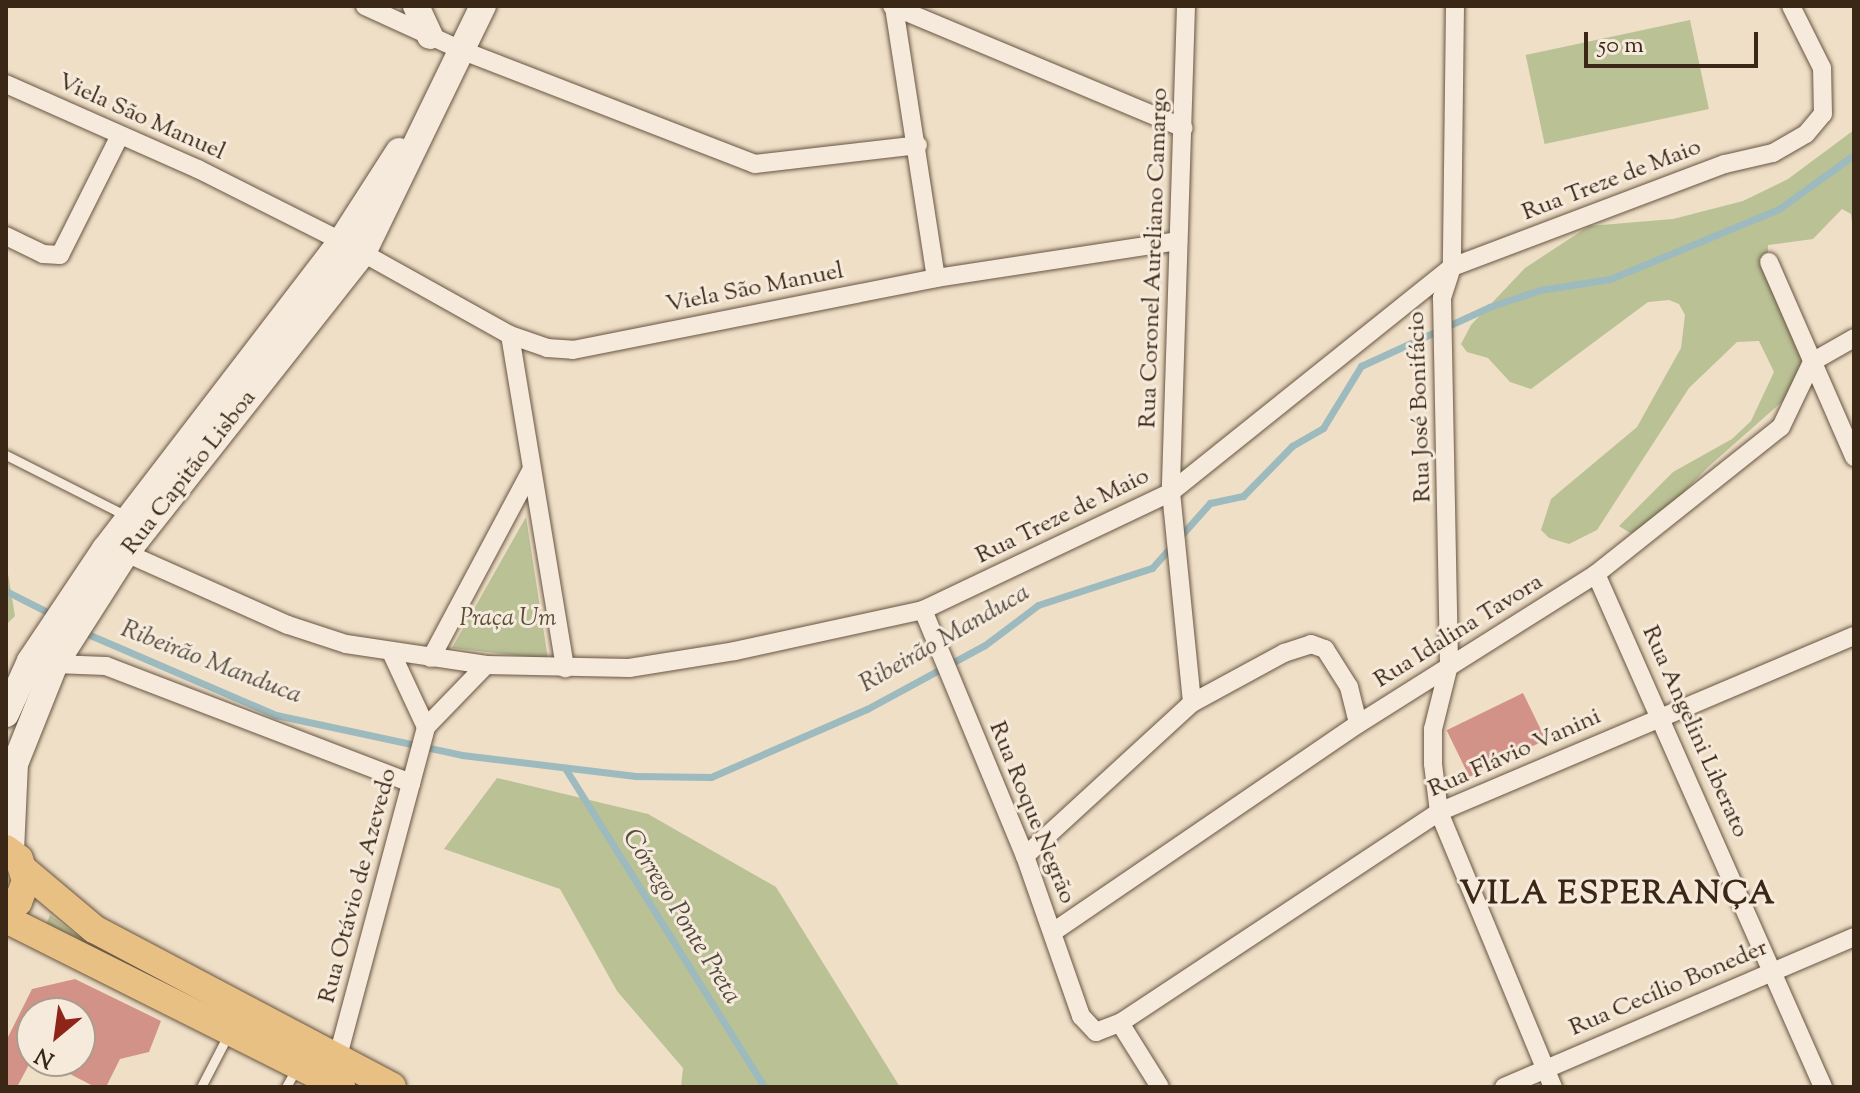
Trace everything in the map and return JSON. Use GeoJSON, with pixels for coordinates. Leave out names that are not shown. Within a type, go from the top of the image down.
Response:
{"type":"FeatureCollection","features":[{"type":"Feature","properties":{"kind":"main road"},"geometry":{"type":"LineString","coordinates":[[6,910],[23,892],[14,857]]}},
{"type":"Feature","properties":{"kind":"main road"},"geometry":{"type":"LineString","coordinates":[[14,857],[94,929],[392,1087]]}},
{"type":"Feature","properties":{"kind":"main road"},"geometry":{"type":"LineString","coordinates":[[6,919],[228,1035],[292,1075],[341,1087]]}},
{"type":"Feature","properties":{"kind":"street"},"geometry":{"type":"LineString","coordinates":[[365,6],[461,50],[755,164],[918,145]]}},
{"type":"Feature","properties":{"kind":"street"},"geometry":{"type":"LineString","coordinates":[[416,6],[430,36]]}},
{"type":"Feature","properties":{"kind":"street","name":"Rua Capitão Lisboa"},"geometry":{"type":"LineString","coordinates":[[87,594],[126,553],[352,247],[400,150],[427,118],[483,6]]}},
{"type":"Feature","properties":{"kind":"street"},"geometry":{"type":"LineString","coordinates":[[893,6],[1184,128]]}},
{"type":"Feature","properties":{"kind":"street"},"geometry":{"type":"LineString","coordinates":[[893,6],[918,145],[936,278]]}},
{"type":"Feature","properties":{"kind":"street","name":"Rua Coronel Aureliano Camargo"},"geometry":{"type":"LineString","coordinates":[[1186,6],[1171,492],[1176,575],[1192,703]]}},
{"type":"Feature","properties":{"kind":"street","name":"Rua José Bonifácio"},"geometry":{"type":"LineString","coordinates":[[1455,6],[1452,267],[1442,298],[1447,372],[1449,665],[1433,729],[1439,812],[1553,1087]]}},
{"type":"Feature","properties":{"kind":"street","name":"Rua Treze de Maio"},"geometry":{"type":"LineString","coordinates":[[126,553],[288,625],[391,652],[486,665],[629,668],[735,651],[923,610],[1171,492],[1452,267],[1725,164],[1773,153],[1806,134],[1823,114],[1822,68],[1791,6]]}},
{"type":"Feature","properties":{"kind":"street","name":"Viela São Manuel"},"geometry":{"type":"LineString","coordinates":[[6,84],[120,135],[352,247],[510,335],[547,348],[573,350],[936,278],[1178,241]]}},
{"type":"Feature","properties":{"kind":"street"},"geometry":{"type":"LineString","coordinates":[[6,236],[43,254],[60,255],[120,135]]}},
{"type":"Feature","properties":{"kind":"street","name":"Rua Capitão Lisboa"},"geometry":{"type":"LineString","coordinates":[[14,857],[15,764],[58,645],[128,517],[352,247]]}},
{"type":"Feature","properties":{"kind":"street"},"geometry":{"type":"LineString","coordinates":[[1769,262],[1854,457]]}},
{"type":"Feature","properties":{"kind":"street"},"geometry":{"type":"LineString","coordinates":[[510,335],[565,669]]}},
{"type":"Feature","properties":{"kind":"street"},"geometry":{"type":"LineString","coordinates":[[1812,362],[1854,338]]}},
{"type":"Feature","properties":{"kind":"street","name":"Rua Idalina Tavora"},"geometry":{"type":"LineString","coordinates":[[1053,932],[1358,724],[1596,574],[1781,427],[1812,362]]}},
{"type":"Feature","properties":{"kind":"street"},"geometry":{"type":"LineString","coordinates":[[431,658],[531,471]]}},
{"type":"Feature","properties":{"kind":"street","name":"Rua Angelini Liberato"},"geometry":{"type":"LineString","coordinates":[[1596,574],[1662,716],[1823,1087]]}},
{"type":"Feature","properties":{"kind":"street","name":"Rua Roque Negrão"},"geometry":{"type":"LineString","coordinates":[[923,610],[1025,856],[1081,1016],[1096,1032]]}},
{"type":"Feature","properties":{"kind":"street","name":"Rua Flávio Vanini"},"geometry":{"type":"LineString","coordinates":[[1096,1032],[1120,1023],[1439,812],[1854,636]]}},
{"type":"Feature","properties":{"kind":"street"},"geometry":{"type":"LineString","coordinates":[[1025,856],[1192,703],[1311,644],[1325,649],[1338,665],[1358,724]]}},
{"type":"Feature","properties":{"kind":"street"},"geometry":{"type":"LineString","coordinates":[[58,645],[411,783]]}},
{"type":"Feature","properties":{"kind":"street","name":"Rua Capitão Lisboa"},"geometry":{"type":"LineString","coordinates":[[6,714],[30,661],[58,645]]}},
{"type":"Feature","properties":{"kind":"street"},"geometry":{"type":"LineString","coordinates":[[391,652],[425,730],[486,665]]}},
{"type":"Feature","properties":{"kind":"street","name":"Rua Otávio de Azevedo"},"geometry":{"type":"LineString","coordinates":[[338,1056],[425,730]]}},
{"type":"Feature","properties":{"kind":"street","name":"Rua Cecílio Boneder"},"geometry":{"type":"LineString","coordinates":[[1504,1087],[1854,937]]}},
{"type":"Feature","properties":{"kind":"street"},"geometry":{"type":"LineString","coordinates":[[1120,1023],[1160,1087]]}},
{"type":"Feature","properties":{"kind":"lane"},"geometry":{"type":"LineString","coordinates":[[6,455],[128,517]]}},
{"type":"Feature","properties":{"kind":"lane"},"geometry":{"type":"LineString","coordinates":[[201,1087],[228,1035]]}},
{"type":"Feature","properties":{"kind":"green space"},"geometry":{"type":"Polygon","coordinates":[[[1690,20],[1709,109],[1545,144],[1526,55],[1690,20]]]}},
{"type":"Feature","properties":{"kind":"green space"},"geometry":{"type":"Polygon","coordinates":[[[1854,130],[1854,239],[1851,214],[1842,209],[1813,239],[1768,245],[1768,275],[1802,355],[1801,376],[1792,393],[1707,468],[1652,525],[1630,533],[1619,526],[1673,472],[1732,439],[1751,421],[1774,372],[1759,341],[1737,342],[1689,388],[1597,530],[1569,544],[1549,538],[1541,530],[1551,499],[1637,427],[1681,348],[1685,315],[1679,304],[1669,300],[1648,302],[1531,389],[1510,382],[1488,358],[1467,352],[1461,344],[1471,325],[1525,268],[1589,226],[1673,219],[1743,201],[1788,179],[1854,130]]]}},
{"type":"Feature","properties":{"kind":"green space","name":"Praça Um"},"geometry":{"type":"Polygon","coordinates":[[[526,517],[548,659],[452,648],[526,517]]]}},
{"type":"Feature","properties":{"kind":"green space"},"geometry":{"type":"Polygon","coordinates":[[[6,562],[15,616],[6,625],[6,562]]]}},
{"type":"Feature","properties":{"kind":"green space"},"geometry":{"type":"Polygon","coordinates":[[[497,778],[648,814],[776,887],[900,1087],[681,1087],[683,1068],[617,991],[560,889],[444,849],[497,778]]]}},
{"type":"Feature","properties":{"kind":"green space"},"geometry":{"type":"Polygon","coordinates":[[[50,915],[74,933],[176,989],[45,927],[50,915]]]}},
{"type":"Feature","properties":{"kind":"building"},"geometry":{"type":"Polygon","coordinates":[[[1523,693],[1546,740],[1469,777],[1447,730],[1523,693]]]}},
{"type":"Feature","properties":{"kind":"building"},"geometry":{"type":"Polygon","coordinates":[[[75,979],[161,1021],[149,1052],[120,1059],[106,1087],[95,1087],[76,1077],[96,1077],[96,997],[28,997],[32,989],[75,979]]]}},
{"type":"Feature","properties":{"kind":"building"},"geometry":{"type":"Polygon","coordinates":[[[16,1021],[16,1077],[22,1077],[17,1087],[6,1087],[6,1041],[16,1021]]]}},
{"type":"Feature","properties":{"kind":"waterway","name":"Ribeirão Manduca"},"geometry":{"type":"LineString","coordinates":[[83,632],[276,715],[462,755],[636,776],[711,777],[867,709],[985,645],[1038,605],[1152,568],[1210,503],[1243,496],[1292,446],[1323,428],[1361,366],[1489,307],[1540,290],[1610,279],[1779,209],[1854,155]]}},
{"type":"Feature","properties":{"kind":"waterway","name":"Ribeirão Manduca"},"geometry":{"type":"LineString","coordinates":[[6,591],[55,616]]}},
{"type":"Feature","properties":{"kind":"waterway","name":"Córrego Ponte Preta"},"geometry":{"type":"LineString","coordinates":[[565,768],[764,1087]]}},
{"type":"Feature","properties":{"kind":"district","name":"VILA ESPERANÇA"},"geometry":{"type":"Point","coordinates":[1618,895]}}]}
